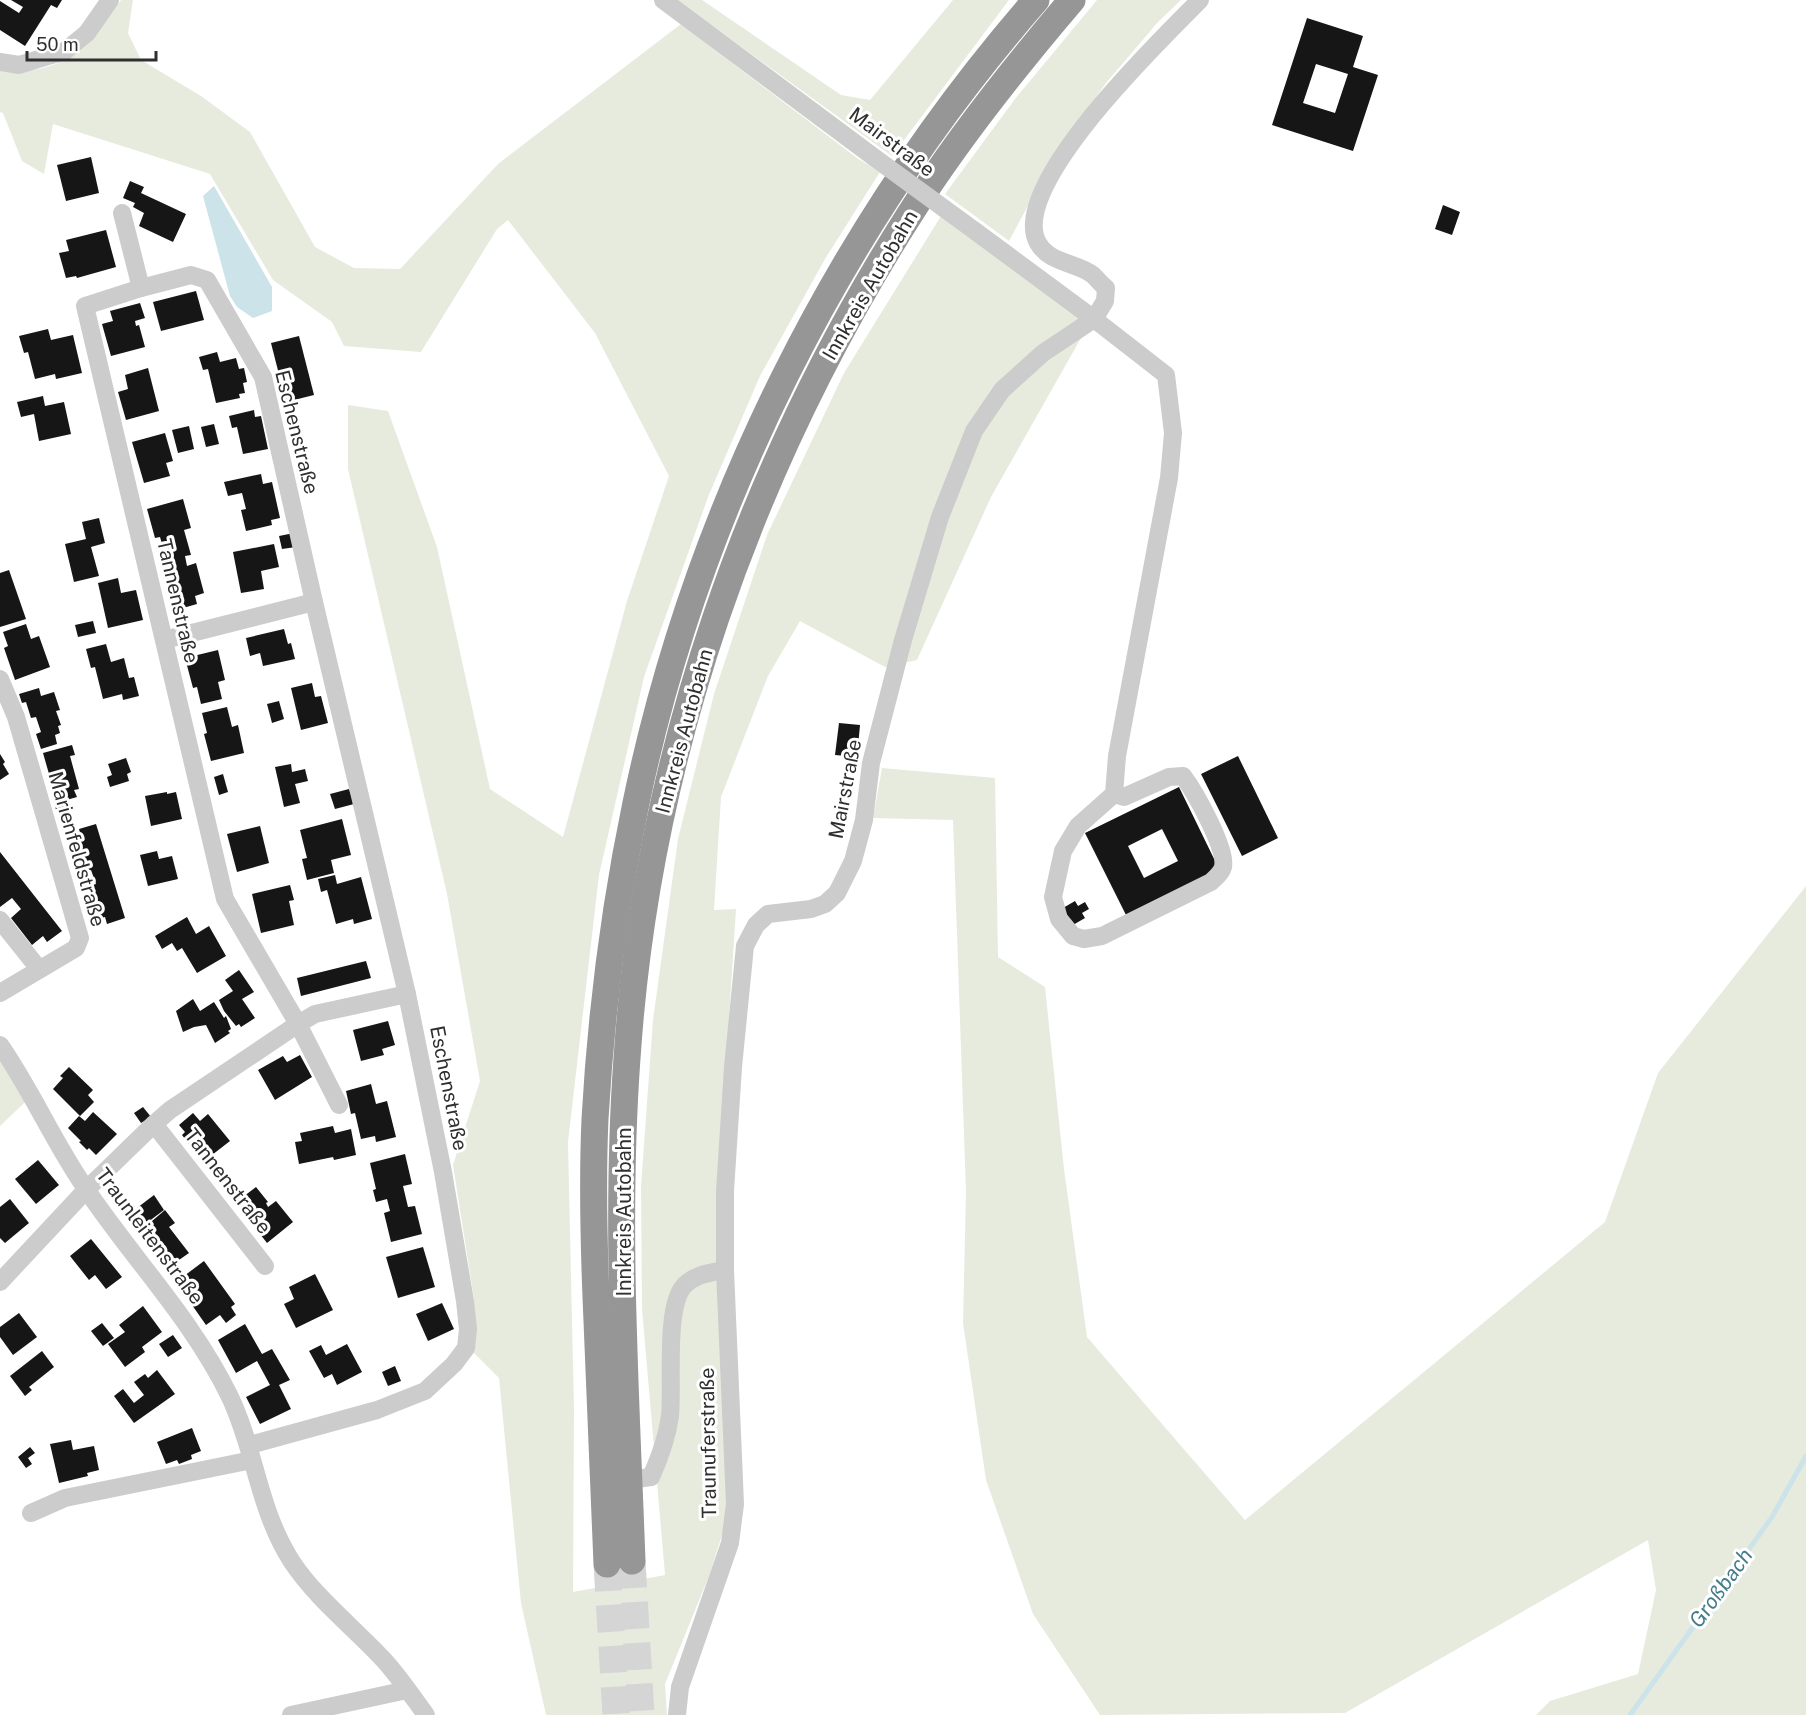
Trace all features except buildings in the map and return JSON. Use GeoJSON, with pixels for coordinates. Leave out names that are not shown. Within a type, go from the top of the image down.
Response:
{"type":"FeatureCollection","features":[{"type":"Feature","properties":{"kind":"highway","name":"Innkreis Autobahn"},"geometry":{"type":"LineString","coordinates":[[1036,0],[948,110],[896,184],[836,283],[795,358],[739,477],[711,549],[674,656],[656,720],[636,800],[610,949],[595,1121],[593,1185],[595,1262],[619,1563],[629,1480],[622,1200],[627,1055],[635,970],[656,839],[677,749],[702,660],[748,530],[780,454],[848,319],[911,212],[948,157],[1014,70],[1072,0]]}},
{"type":"Feature","properties":{"kind":"street"},"geometry":{"type":"LineString","coordinates":[[0,62],[19,65],[65,51],[87,33],[110,0]]}},
{"type":"Feature","properties":{"kind":"street","name":"Mairstraße"},"geometry":{"type":"LineString","coordinates":[[663,0],[1094,319],[1166,375],[1173,433],[1169,478],[1117,756],[1114,794]]}},
{"type":"Feature","properties":{"kind":"street"},"geometry":{"type":"LineString","coordinates":[[1094,319],[1105,301],[1106,288],[1092,274],[1047,254],[1038,242],[1035,228],[1037,208],[1050,175],[1084,125],[1127,75],[1200,0]]}},
{"type":"Feature","properties":{"kind":"street"},"geometry":{"type":"LineString","coordinates":[[122,213],[141,288]]}},
{"type":"Feature","properties":{"kind":"street","name":"Eschenstraße"},"geometry":{"type":"LineString","coordinates":[[31,1514],[65,1498],[251,1453],[377,1410],[424,1391],[454,1364],[466,1348],[468,1329],[441,1160],[407,994],[263,378],[207,280],[191,275],[141,288]]}},
{"type":"Feature","properties":{"kind":"street","name":"Tannenstraße"},"geometry":{"type":"LineString","coordinates":[[141,288],[85,306],[225,899],[298,1024],[339,1105]]}},
{"type":"Feature","properties":{"kind":"street","name":"Mairstraße"},"geometry":{"type":"LineString","coordinates":[[725,1270],[725,1191],[730,1101],[745,946],[756,925],[768,914],[811,909],[825,904],[837,893],[853,861],[864,820],[871,763],[903,640],[940,518],[974,431],[1002,390],[1043,353],[1094,319]]}},
{"type":"Feature","properties":{"kind":"street"},"geometry":{"type":"LineString","coordinates":[[164,640],[314,602]]}},
{"type":"Feature","properties":{"kind":"street","name":"Marienfeldstraße"},"geometry":{"type":"LineString","coordinates":[[0,679],[16,717],[81,938],[76,948],[0,993]]}},
{"type":"Feature","properties":{"kind":"street"},"geometry":{"type":"LineString","coordinates":[[1183,776],[1221,846],[1224,866],[1210,882],[1102,936],[1084,939],[1073,936],[1059,919],[1053,897],[1063,851],[1078,826],[1114,794],[1124,797],[1169,777],[1183,776]]}},
{"type":"Feature","properties":{"kind":"street"},"geometry":{"type":"LineString","coordinates":[[0,920],[39,969]]}},
{"type":"Feature","properties":{"kind":"street","name":"Tannenstraße"},"geometry":{"type":"LineString","coordinates":[[0,1282],[86,1190],[170,1110],[315,1014],[407,994]]}},
{"type":"Feature","properties":{"kind":"street","name":"Traunleitenstraße"},"geometry":{"type":"LineString","coordinates":[[0,1045],[20,1073],[57,1144],[86,1190],[194,1333],[230,1397],[251,1453]]}},
{"type":"Feature","properties":{"kind":"street","name":"Tannenstraße"},"geometry":{"type":"LineString","coordinates":[[154,1124],[265,1266]]}},
{"type":"Feature","properties":{"kind":"street"},"geometry":{"type":"LineString","coordinates":[[629,1480],[651,1477],[663,1451],[670,1415],[674,1306],[683,1288],[697,1276],[725,1270]]}},
{"type":"Feature","properties":{"kind":"street","name":"Traunuferstraße"},"geometry":{"type":"LineString","coordinates":[[677,1715],[680,1687],[730,1543],[735,1504],[725,1270]]}},
{"type":"Feature","properties":{"kind":"street"},"geometry":{"type":"LineString","coordinates":[[251,1453],[267,1513],[293,1563],[315,1592],[383,1659],[426,1715]]}},
{"type":"Feature","properties":{"kind":"street"},"geometry":{"type":"LineString","coordinates":[[291,1715],[407,1690]]}},
{"type":"Feature","properties":{"kind":"shaded area"},"geometry":{"type":"Polygon","coordinates":[[[121,0],[133,0],[128,33],[141,60],[201,96],[250,132],[315,247],[354,268],[400,269],[498,164],[681,24],[857,158],[880,172],[825,259],[760,376],[708,497],[644,677],[599,875],[568,1142],[574,1409],[573,1592],[665,1575],[642,1309],[641,1186],[653,1020],[678,839],[714,694],[767,535],[844,373],[941,216],[1089,324],[991,497],[917,660],[885,667],[800,621],[768,676],[721,797],[714,910],[736,909],[716,1223],[727,1448],[727,1519],[709,1576],[665,1684],[667,1715],[546,1715],[521,1603],[499,1378],[473,1352],[474,1299],[453,1165],[480,1081],[447,894],[348,469],[348,405],[388,411],[437,547],[490,789],[563,837],[627,601],[669,476],[595,333],[508,220],[497,229],[421,352],[344,346],[332,322],[273,280],[210,174],[53,124],[44,174],[22,161],[3,113],[0,112],[0,68],[33,70],[62,61],[94,35],[121,0]]]}},
{"type":"Feature","properties":{"kind":"shaded area"},"geometry":{"type":"Polygon","coordinates":[[[677,0],[702,0],[841,95],[870,100],[953,0],[1009,0],[892,156],[677,0]]]}},
{"type":"Feature","properties":{"kind":"shaded area"},"geometry":{"type":"Polygon","coordinates":[[[1097,0],[1181,0],[1158,22],[1106,83],[1053,159],[1009,241],[945,194],[1015,99],[1097,0]]]}},
{"type":"Feature","properties":{"kind":"shaded area"},"geometry":{"type":"Polygon","coordinates":[[[882,768],[995,778],[998,957],[1045,987],[1064,1169],[1087,1337],[1245,1520],[1605,1222],[1658,1073],[1806,886],[1806,1715],[1536,1715],[1550,1701],[1638,1674],[1656,1590],[1648,1540],[1345,1713],[1100,1715],[1033,1614],[986,1480],[963,1323],[966,1192],[953,820],[873,818],[882,768]]]}},
{"type":"Feature","properties":{"kind":"shaded area"},"geometry":{"type":"Polygon","coordinates":[[[0,1057],[25,1102],[0,1126],[0,1057]]]}},
{"type":"Feature","properties":{"kind":"water"},"geometry":{"type":"Polygon","coordinates":[[[214,186],[272,287],[272,311],[253,318],[237,307],[230,296],[203,196],[214,186]]]}},
{"type":"Feature","properties":{"kind":"waterway","name":"Großbach"},"geometry":{"type":"LineString","coordinates":[[1630,1715],[1772,1517],[1806,1456]]}},
{"type":"Feature","properties":{"kind":"tunnel"},"geometry":{"type":"LineString","coordinates":[[632,1561],[641,1715]]}},
{"type":"Feature","properties":{"kind":"tunnel"},"geometry":{"type":"LineString","coordinates":[[607,1564],[616,1715]]}}]}
